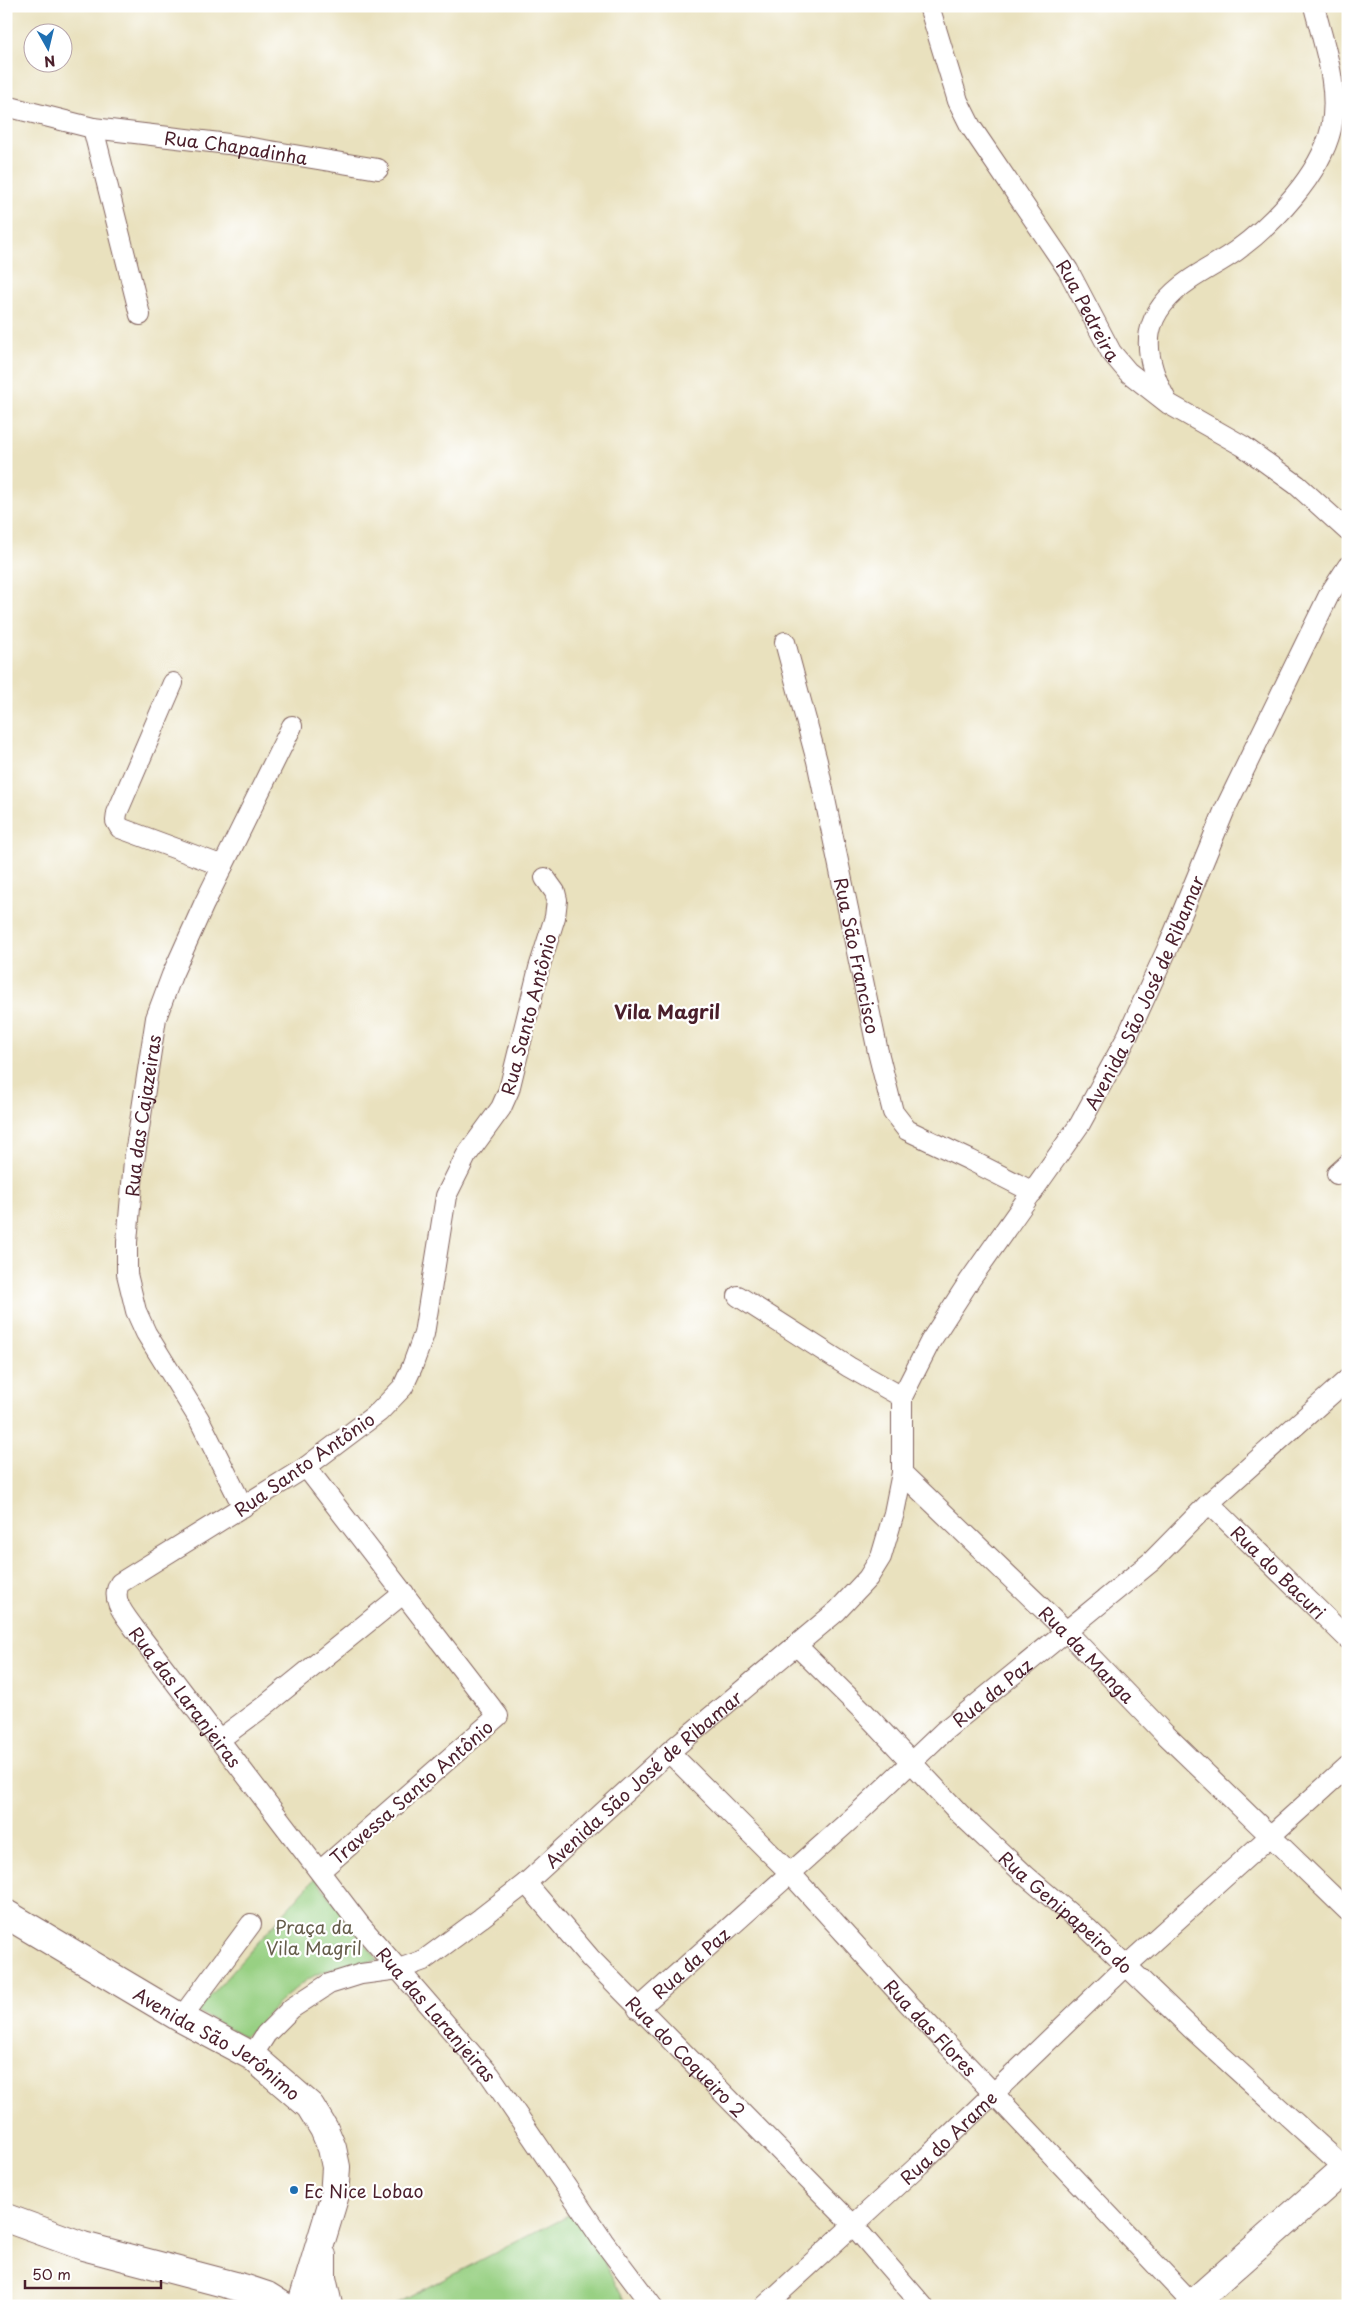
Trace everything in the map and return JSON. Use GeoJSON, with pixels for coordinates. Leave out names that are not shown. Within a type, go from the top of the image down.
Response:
{"type":"FeatureCollection","features":[{"type":"Feature","properties":{"kind":"main road","name":"Avenida São Jerônimo"},"geometry":{"type":"LineString","coordinates":[[6,1914],[181,2018],[252,2056],[310,2106],[324,2129],[332,2148],[336,2167],[334,2198],[324,2232],[321,2266],[307,2303]]}},
{"type":"Feature","properties":{"kind":"main road"},"geometry":{"type":"LineString","coordinates":[[1191,2305],[1346,2167]]}},
{"type":"Feature","properties":{"kind":"main road"},"geometry":{"type":"LineString","coordinates":[[6,2218],[83,2246],[267,2296],[307,2303]]}},
{"type":"Feature","properties":{"kind":"street","name":"Rua Pedreira"},"geometry":{"type":"LineString","coordinates":[[929,6],[958,101],[971,126],[1068,270],[1111,352],[1128,372],[1169,404],[1243,446],[1297,485],[1348,531]]}},
{"type":"Feature","properties":{"kind":"street"},"geometry":{"type":"LineString","coordinates":[[1169,404],[1156,380],[1148,346],[1151,325],[1160,307],[1190,280],[1235,252],[1274,218],[1310,174],[1330,131],[1334,99],[1332,79],[1314,6]]}},
{"type":"Feature","properties":{"kind":"street","name":"Rua Chapadinha"},"geometry":{"type":"LineString","coordinates":[[6,106],[93,128],[228,144],[378,169]]}},
{"type":"Feature","properties":{"kind":"street"},"geometry":{"type":"LineString","coordinates":[[93,128],[140,315]]}},
{"type":"Feature","properties":{"kind":"street","name":"Avenida São José de Ribamar"},"geometry":{"type":"LineString","coordinates":[[252,2056],[266,2034],[292,2008],[329,1984],[361,1974],[399,1969],[424,1960],[526,1883],[669,1752],[854,1596],[868,1578],[881,1556],[888,1538],[902,1473],[902,1397],[930,1342],[970,1280],[1080,1124],[1126,1039],[1169,946],[1225,809],[1329,595],[1348,566]]}},
{"type":"Feature","properties":{"kind":"street","name":"Rua São Francisco"},"geometry":{"type":"LineString","coordinates":[[784,642],[817,761],[878,1052],[893,1112],[907,1130],[1033,1192]]}},
{"type":"Feature","properties":{"kind":"street"},"geometry":{"type":"LineString","coordinates":[[173,683],[117,812],[116,821],[120,828],[223,866]]}},
{"type":"Feature","properties":{"kind":"street","name":"Rua das Cajazeiras"},"geometry":{"type":"LineString","coordinates":[[243,1507],[199,1419],[146,1333],[136,1311],[127,1274],[127,1242],[134,1161],[156,1018],[172,975],[292,726]]}},
{"type":"Feature","properties":{"kind":"street","name":"Rua Santo Antônio"},"geometry":{"type":"LineString","coordinates":[[120,1583],[306,1467],[379,1412],[403,1387],[424,1334],[446,1196],[466,1156],[501,1108],[509,1090],[539,968],[555,917],[557,900],[555,892],[545,878]]}},
{"type":"Feature","properties":{"kind":"street"},"geometry":{"type":"LineString","coordinates":[[738,1296],[849,1367],[902,1397]]}},
{"type":"Feature","properties":{"kind":"street","name":"Rua da Paz"},"geometry":{"type":"LineString","coordinates":[[638,2010],[944,1732],[1152,1561],[1209,1503],[1348,1379]]}},
{"type":"Feature","properties":{"kind":"street","name":"Travessa Santo Antônio"},"geometry":{"type":"LineString","coordinates":[[306,1467],[498,1716],[320,1871]]}},
{"type":"Feature","properties":{"kind":"street","name":"Rua da Manga"},"geometry":{"type":"LineString","coordinates":[[902,1473],[1066,1631],[1165,1734],[1348,1911]]}},
{"type":"Feature","properties":{"kind":"street","name":"Rua do Bacuri"},"geometry":{"type":"LineString","coordinates":[[1209,1503],[1348,1639]]}},
{"type":"Feature","properties":{"kind":"street","name":"Rua das Laranjeiras"},"geometry":{"type":"LineString","coordinates":[[120,1583],[116,1589],[115,1597],[129,1621],[360,1925],[490,2075],[603,2241],[652,2306]]}},
{"type":"Feature","properties":{"kind":"street"},"geometry":{"type":"LineString","coordinates":[[220,1739],[263,1707],[404,1592]]}},
{"type":"Feature","properties":{"kind":"street","name":"Rua Genipapeiro do"},"geometry":{"type":"LineString","coordinates":[[796,1645],[864,1712],[910,1763],[967,1820],[1127,1965],[1191,2028],[1346,2167]]}},
{"type":"Feature","properties":{"kind":"street","name":"Rua das Flores"},"geometry":{"type":"LineString","coordinates":[[669,1752],[790,1873],[908,2003],[1191,2305]]}},
{"type":"Feature","properties":{"kind":"street"},"geometry":{"type":"LineString","coordinates":[[1127,1965],[1348,1766]]}},
{"type":"Feature","properties":{"kind":"street","name":"Rua do Coqueiro 2"},"geometry":{"type":"LineString","coordinates":[[526,1883],[590,1958],[638,2010],[853,2225],[924,2306]]}},
{"type":"Feature","properties":{"kind":"street"},"geometry":{"type":"LineString","coordinates":[[181,2018],[251,1924]]}},
{"type":"Feature","properties":{"kind":"street","name":"Rua do Arame"},"geometry":{"type":"LineString","coordinates":[[765,2306],[994,2093],[1127,1965]]}},
{"type":"Feature","properties":{"kind":"green space","name":"Praça da Vila Magril"},"geometry":{"type":"Polygon","coordinates":[[[315,1878],[378,1960],[333,1969],[309,1979],[244,2037],[197,2011],[315,1878]]]}},
{"type":"Feature","properties":{"kind":"green space"},"geometry":{"type":"Polygon","coordinates":[[[578,2210],[627,2306],[392,2306],[578,2210]]]}},
{"type":"Feature","properties":{"kind":"place","name":"Ec Nice Lobao"},"geometry":{"type":"Point","coordinates":[294,2190]}},
{"type":"Feature","properties":{"kind":"district","name":"Vila Magril"},"geometry":{"type":"Point","coordinates":[667,1011]}}]}
